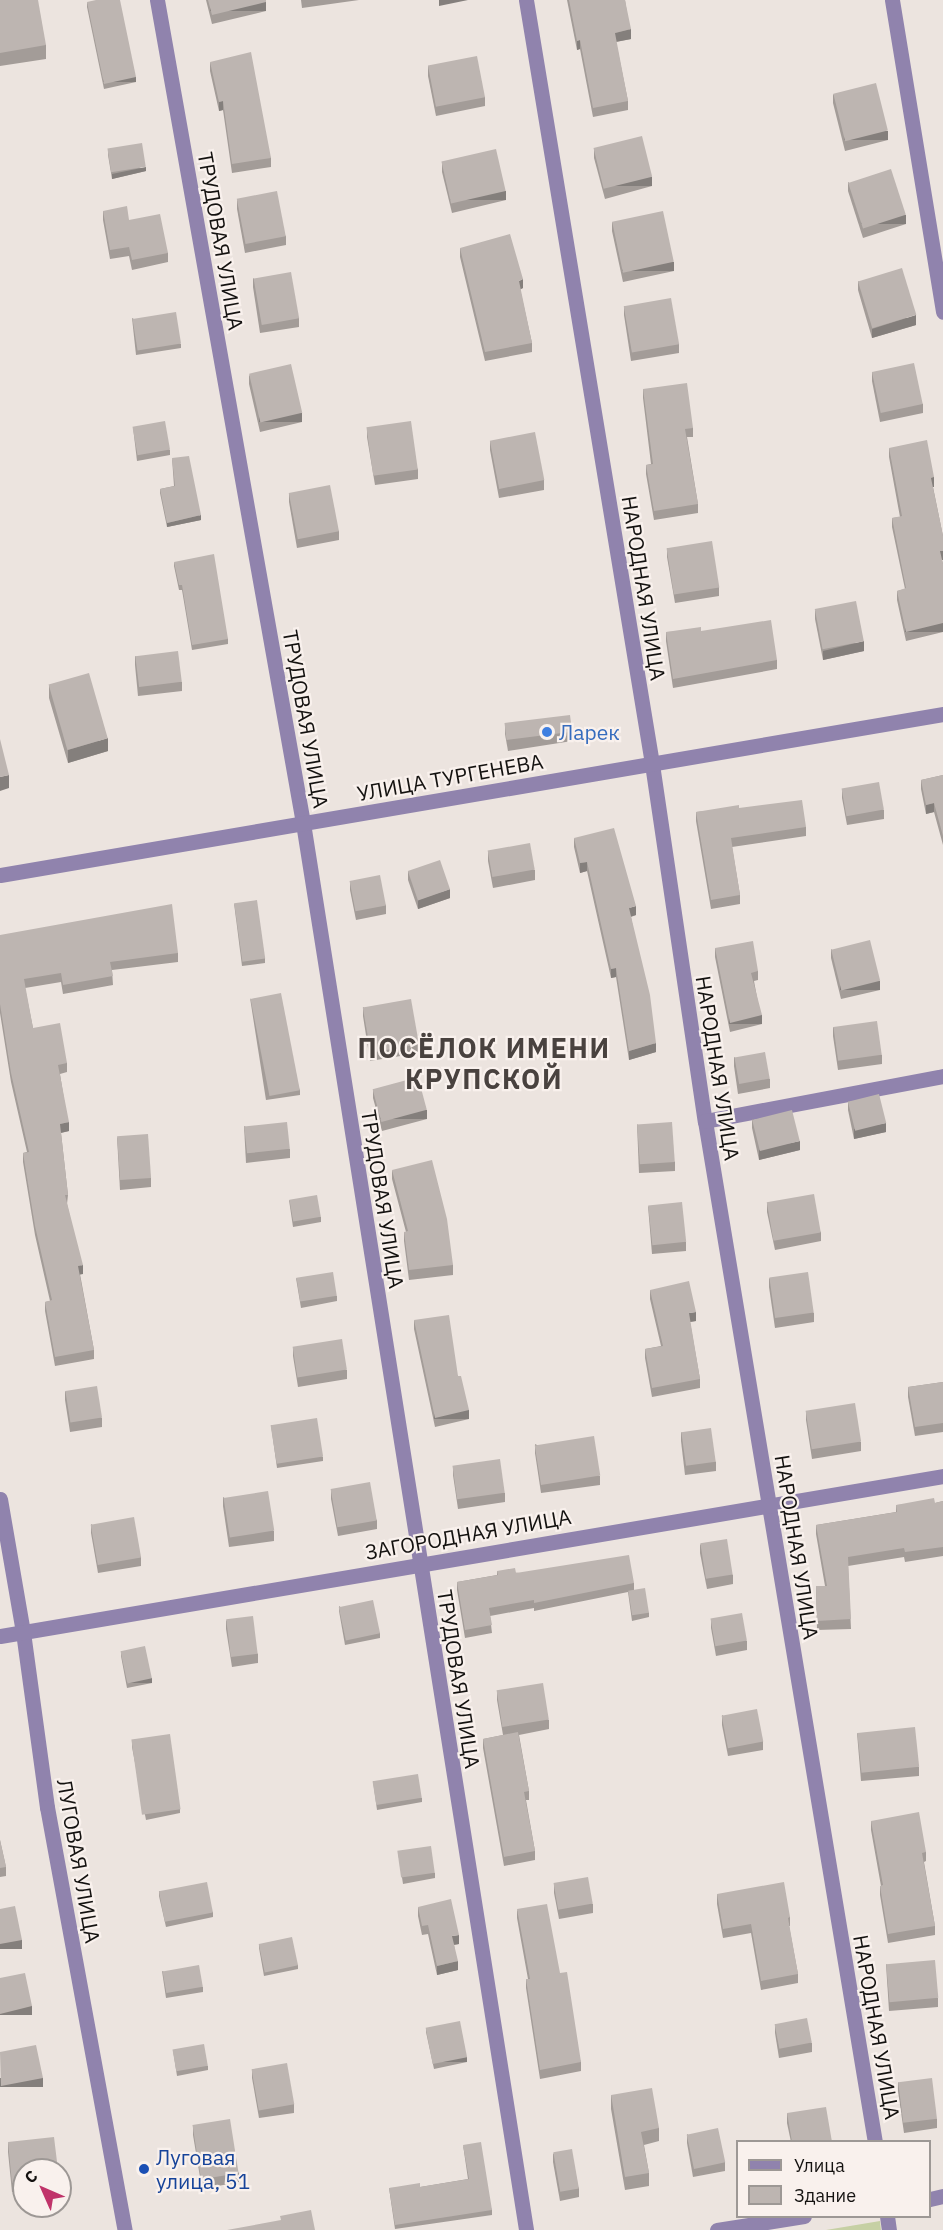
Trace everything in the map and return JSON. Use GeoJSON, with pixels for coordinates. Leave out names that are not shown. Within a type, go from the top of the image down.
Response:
{"type":"FeatureCollection","features":[{"type":"Feature","properties":{"kind":"street","name":"ТРУДОВАЯ УЛИЦА"},"geometry":{"type":"LineString","coordinates":[[158,0],[303,823],[526,2230]]}},
{"type":"Feature","properties":{"kind":"street","name":"НАРОДНАЯ УЛИЦА"},"geometry":{"type":"LineString","coordinates":[[526,0],[652,764],[705,1121],[875,2140]]}},
{"type":"Feature","properties":{"kind":"street"},"geometry":{"type":"LineString","coordinates":[[892,0],[943,312]]}},
{"type":"Feature","properties":{"kind":"street","name":"УЛИЦА ТУРГЕНЕВА"},"geometry":{"type":"LineString","coordinates":[[0,875],[943,714]]}},
{"type":"Feature","properties":{"kind":"street"},"geometry":{"type":"LineString","coordinates":[[705,1121],[943,1076]]}},
{"type":"Feature","properties":{"kind":"street","name":"ЗАГОРОДНАЯ УЛИЦА"},"geometry":{"type":"LineString","coordinates":[[0,1636],[419,1563],[943,1476]]}},
{"type":"Feature","properties":{"kind":"street","name":"ЛУГОВАЯ УЛИЦА"},"geometry":{"type":"LineString","coordinates":[[0,1499],[23,1632],[47,1806],[125,2230]]}},
{"type":"Feature","properties":{"kind":"street"},"geometry":{"type":"LineString","coordinates":[[717,2230],[797,2218]]}},
{"type":"Feature","properties":{"kind":"green space"},"geometry":{"type":"Polygon","coordinates":[[[880,2221],[881,2230],[826,2230],[880,2221]]]}},
{"type":"Feature","properties":{"kind":"building"},"geometry":{"type":"Polygon","coordinates":[[[0,0],[38,0],[46,45],[0,53],[0,0]]]}},
{"type":"Feature","properties":{"kind":"building"},"geometry":{"type":"Polygon","coordinates":[[[120,0],[136,77],[104,84],[87,2],[120,0]]]}},
{"type":"Feature","properties":{"kind":"building"},"geometry":{"type":"Polygon","coordinates":[[[208,0],[266,0],[266,2],[212,15],[208,0]]]}},
{"type":"Feature","properties":{"kind":"building"},"geometry":{"type":"Polygon","coordinates":[[[569,0],[625,0],[631,29],[615,33],[628,101],[593,108],[580,40],[577,41],[569,0]]]}},
{"type":"Feature","properties":{"kind":"building"},"geometry":{"type":"Polygon","coordinates":[[[251,52],[271,158],[232,164],[223,101],[219,102],[210,62],[251,52]]]}},
{"type":"Feature","properties":{"kind":"building"},"geometry":{"type":"Polygon","coordinates":[[[477,56],[485,97],[436,107],[428,66],[477,56]]]}},
{"type":"Feature","properties":{"kind":"building"},"geometry":{"type":"Polygon","coordinates":[[[876,83],[888,131],[845,141],[833,94],[876,83]]]}},
{"type":"Feature","properties":{"kind":"building"},"geometry":{"type":"Polygon","coordinates":[[[642,136],[652,177],[604,189],[593,148],[642,136]]]}},
{"type":"Feature","properties":{"kind":"building"},"geometry":{"type":"Polygon","coordinates":[[[142,143],[146,167],[111,172],[107,148],[142,143]]]}},
{"type":"Feature","properties":{"kind":"building"},"geometry":{"type":"Polygon","coordinates":[[[496,149],[506,191],[451,203],[441,162],[496,149]]]}},
{"type":"Feature","properties":{"kind":"building"},"geometry":{"type":"Polygon","coordinates":[[[891,169],[906,215],[863,229],[848,183],[891,169]]]}},
{"type":"Feature","properties":{"kind":"building"},"geometry":{"type":"Polygon","coordinates":[[[277,191],[286,236],[246,244],[237,199],[277,191]]]}},
{"type":"Feature","properties":{"kind":"building"},"geometry":{"type":"Polygon","coordinates":[[[127,206],[129,220],[160,214],[168,253],[132,260],[129,247],[110,250],[103,211],[127,206]]]}},
{"type":"Feature","properties":{"kind":"building"},"geometry":{"type":"Polygon","coordinates":[[[663,211],[674,262],[623,273],[612,222],[663,211]]]}},
{"type":"Feature","properties":{"kind":"building"},"geometry":{"type":"Polygon","coordinates":[[[510,234],[523,279],[519,281],[532,343],[485,352],[460,248],[510,234]]]}},
{"type":"Feature","properties":{"kind":"building"},"geometry":{"type":"Polygon","coordinates":[[[902,268],[916,315],[872,328],[858,281],[902,268]]]}},
{"type":"Feature","properties":{"kind":"building"},"geometry":{"type":"Polygon","coordinates":[[[291,272],[299,318],[262,325],[254,279],[291,272]]]}},
{"type":"Feature","properties":{"kind":"building"},"geometry":{"type":"Polygon","coordinates":[[[671,298],[679,344],[632,353],[624,306],[671,298]]]}},
{"type":"Feature","properties":{"kind":"building"},"geometry":{"type":"Polygon","coordinates":[[[176,312],[181,344],[138,350],[133,319],[176,312]]]}},
{"type":"Feature","properties":{"kind":"building"},"geometry":{"type":"Polygon","coordinates":[[[914,363],[923,404],[881,413],[872,372],[914,363]]]}},
{"type":"Feature","properties":{"kind":"building"},"geometry":{"type":"Polygon","coordinates":[[[291,364],[302,413],[260,422],[249,374],[291,364]]]}},
{"type":"Feature","properties":{"kind":"building"},"geometry":{"type":"Polygon","coordinates":[[[687,383],[693,428],[685,429],[698,504],[654,511],[646,465],[653,464],[643,389],[687,383]]]}},
{"type":"Feature","properties":{"kind":"building"},"geometry":{"type":"Polygon","coordinates":[[[165,421],[170,450],[138,455],[133,427],[165,421]]]}},
{"type":"Feature","properties":{"kind":"building"},"geometry":{"type":"Polygon","coordinates":[[[411,421],[418,470],[373,476],[366,427],[411,421]]]}},
{"type":"Feature","properties":{"kind":"building"},"geometry":{"type":"Polygon","coordinates":[[[535,432],[544,480],[499,489],[490,441],[535,432]]]}},
{"type":"Feature","properties":{"kind":"building"},"geometry":{"type":"Polygon","coordinates":[[[927,440],[934,477],[931,478],[943,536],[943,551],[940,551],[943,564],[943,623],[906,632],[897,591],[906,588],[892,518],[902,516],[889,448],[927,440]]]}},
{"type":"Feature","properties":{"kind":"building"},"geometry":{"type":"Polygon","coordinates":[[[189,456],[201,515],[167,523],[160,489],[175,486],[172,458],[189,456]]]}},
{"type":"Feature","properties":{"kind":"building"},"geometry":{"type":"Polygon","coordinates":[[[330,485],[339,531],[298,539],[289,493],[330,485]]]}},
{"type":"Feature","properties":{"kind":"building"},"geometry":{"type":"Polygon","coordinates":[[[712,541],[719,587],[674,595],[667,548],[712,541]]]}},
{"type":"Feature","properties":{"kind":"building"},"geometry":{"type":"Polygon","coordinates":[[[214,554],[228,639],[192,645],[182,585],[179,585],[174,562],[214,554]]]}},
{"type":"Feature","properties":{"kind":"building"},"geometry":{"type":"Polygon","coordinates":[[[856,601],[864,641],[823,649],[815,609],[856,601]]]}},
{"type":"Feature","properties":{"kind":"building"},"geometry":{"type":"Polygon","coordinates":[[[771,620],[777,660],[673,679],[666,632],[701,627],[701,631],[771,620]]]}},
{"type":"Feature","properties":{"kind":"building"},"geometry":{"type":"Polygon","coordinates":[[[178,651],[182,682],[139,687],[135,656],[178,651]]]}},
{"type":"Feature","properties":{"kind":"building"},"geometry":{"type":"Polygon","coordinates":[[[89,673],[108,738],[67,750],[49,685],[89,673]]]}},
{"type":"Feature","properties":{"kind":"building"},"geometry":{"type":"Polygon","coordinates":[[[570,715],[572,732],[507,740],[504,723],[570,715]]]}},
{"type":"Feature","properties":{"kind":"building"},"geometry":{"type":"Polygon","coordinates":[[[0,739],[9,775],[0,777],[0,739]]]}},
{"type":"Feature","properties":{"kind":"building"},"geometry":{"type":"Polygon","coordinates":[[[943,775],[943,836],[934,803],[926,805],[921,780],[943,775]]]}},
{"type":"Feature","properties":{"kind":"building"},"geometry":{"type":"Polygon","coordinates":[[[879,782],[884,810],[846,816],[842,789],[879,782]]]}},
{"type":"Feature","properties":{"kind":"building"},"geometry":{"type":"Polygon","coordinates":[[[802,800],[806,827],[731,838],[740,895],[711,900],[696,812],[739,805],[739,808],[802,800]]]}},
{"type":"Feature","properties":{"kind":"building"},"geometry":{"type":"Polygon","coordinates":[[[614,828],[636,906],[629,908],[650,995],[656,1043],[629,1051],[616,968],[611,969],[587,862],[580,863],[574,838],[614,828]]]}},
{"type":"Feature","properties":{"kind":"building"},"geometry":{"type":"Polygon","coordinates":[[[530,843],[535,870],[492,877],[488,850],[530,843]]]}},
{"type":"Feature","properties":{"kind":"building"},"geometry":{"type":"Polygon","coordinates":[[[440,860],[450,889],[418,900],[408,871],[440,860]]]}},
{"type":"Feature","properties":{"kind":"building"},"geometry":{"type":"Polygon","coordinates":[[[380,875],[386,905],[355,911],[350,881],[380,875]]]}},
{"type":"Feature","properties":{"kind":"building"},"geometry":{"type":"Polygon","coordinates":[[[257,900],[265,958],[242,962],[234,903],[257,900]]]}},
{"type":"Feature","properties":{"kind":"building"},"geometry":{"type":"Polygon","coordinates":[[[172,904],[178,953],[110,962],[113,976],[63,985],[61,973],[24,979],[33,1028],[60,1023],[67,1063],[58,1065],[69,1122],[60,1124],[68,1195],[65,1195],[83,1265],[78,1266],[94,1350],[55,1357],[45,1302],[52,1300],[35,1226],[23,1153],[29,1152],[11,1073],[0,1004],[0,935],[172,904]]]}},
{"type":"Feature","properties":{"kind":"building"},"geometry":{"type":"Polygon","coordinates":[[[870,940],[880,981],[841,990],[831,950],[870,940]]]}},
{"type":"Feature","properties":{"kind":"building"},"geometry":{"type":"Polygon","coordinates":[[[753,941],[758,971],[751,973],[762,1015],[730,1023],[715,948],[753,941]]]}},
{"type":"Feature","properties":{"kind":"building"},"geometry":{"type":"Polygon","coordinates":[[[281,993],[300,1090],[269,1096],[251,999],[281,993]]]}},
{"type":"Feature","properties":{"kind":"building"},"geometry":{"type":"Polygon","coordinates":[[[411,999],[419,1044],[371,1053],[363,1008],[411,999]]]}},
{"type":"Feature","properties":{"kind":"building"},"geometry":{"type":"Polygon","coordinates":[[[877,1021],[882,1055],[838,1061],[833,1027],[877,1021]]]}},
{"type":"Feature","properties":{"kind":"building"},"geometry":{"type":"Polygon","coordinates":[[[765,1052],[770,1079],[739,1084],[734,1057],[765,1052]]]}},
{"type":"Feature","properties":{"kind":"building"},"geometry":{"type":"Polygon","coordinates":[[[418,1077],[427,1110],[381,1122],[373,1089],[418,1077]]]}},
{"type":"Feature","properties":{"kind":"building"},"geometry":{"type":"Polygon","coordinates":[[[879,1094],[886,1123],[855,1131],[848,1102],[879,1094]]]}},
{"type":"Feature","properties":{"kind":"building"},"geometry":{"type":"Polygon","coordinates":[[[792,1110],[800,1141],[760,1151],[752,1120],[792,1110]]]}},
{"type":"Feature","properties":{"kind":"building"},"geometry":{"type":"Polygon","coordinates":[[[287,1122],[290,1149],[247,1153],[244,1126],[287,1122]]]}},
{"type":"Feature","properties":{"kind":"building"},"geometry":{"type":"Polygon","coordinates":[[[672,1122],[675,1162],[640,1164],[637,1124],[672,1122]]]}},
{"type":"Feature","properties":{"kind":"building"},"geometry":{"type":"Polygon","coordinates":[[[148,1134],[151,1178],[120,1180],[117,1136],[148,1134]]]}},
{"type":"Feature","properties":{"kind":"building"},"geometry":{"type":"Polygon","coordinates":[[[432,1160],[447,1219],[453,1265],[409,1270],[404,1232],[408,1231],[392,1170],[432,1160]]]}},
{"type":"Feature","properties":{"kind":"building"},"geometry":{"type":"Polygon","coordinates":[[[814,1194],[821,1232],[774,1241],[767,1202],[814,1194]]]}},
{"type":"Feature","properties":{"kind":"building"},"geometry":{"type":"Polygon","coordinates":[[[317,1195],[321,1217],[293,1222],[289,1200],[317,1195]]]}},
{"type":"Feature","properties":{"kind":"building"},"geometry":{"type":"Polygon","coordinates":[[[682,1202],[686,1242],[652,1245],[648,1206],[682,1202]]]}},
{"type":"Feature","properties":{"kind":"building"},"geometry":{"type":"Polygon","coordinates":[[[333,1272],[337,1296],[300,1301],[296,1278],[333,1272]]]}},
{"type":"Feature","properties":{"kind":"building"},"geometry":{"type":"Polygon","coordinates":[[[808,1272],[814,1313],[775,1318],[769,1277],[808,1272]]]}},
{"type":"Feature","properties":{"kind":"building"},"geometry":{"type":"Polygon","coordinates":[[[689,1281],[696,1312],[689,1313],[700,1379],[652,1388],[645,1349],[663,1346],[650,1290],[689,1281]]]}},
{"type":"Feature","properties":{"kind":"building"},"geometry":{"type":"Polygon","coordinates":[[[449,1315],[458,1376],[461,1376],[469,1410],[435,1418],[414,1320],[449,1315]]]}},
{"type":"Feature","properties":{"kind":"building"},"geometry":{"type":"Polygon","coordinates":[[[342,1339],[347,1370],[297,1377],[293,1347],[342,1339]]]}},
{"type":"Feature","properties":{"kind":"building"},"geometry":{"type":"Polygon","coordinates":[[[943,1382],[943,1423],[915,1427],[908,1387],[943,1382]]]}},
{"type":"Feature","properties":{"kind":"building"},"geometry":{"type":"Polygon","coordinates":[[[97,1386],[102,1418],[70,1423],[65,1391],[97,1386]]]}},
{"type":"Feature","properties":{"kind":"building"},"geometry":{"type":"Polygon","coordinates":[[[855,1403],[861,1442],[812,1449],[806,1411],[855,1403]]]}},
{"type":"Feature","properties":{"kind":"building"},"geometry":{"type":"Polygon","coordinates":[[[317,1418],[323,1457],[277,1464],[271,1425],[317,1418]]]}},
{"type":"Feature","properties":{"kind":"building"},"geometry":{"type":"Polygon","coordinates":[[[711,1428],[716,1462],[686,1466],[681,1432],[711,1428]]]}},
{"type":"Feature","properties":{"kind":"building"},"geometry":{"type":"Polygon","coordinates":[[[594,1436],[600,1476],[541,1485],[535,1445],[594,1436]]]}},
{"type":"Feature","properties":{"kind":"building"},"geometry":{"type":"Polygon","coordinates":[[[500,1459],[505,1493],[457,1499],[452,1466],[500,1459]]]}},
{"type":"Feature","properties":{"kind":"building"},"geometry":{"type":"Polygon","coordinates":[[[370,1482],[377,1520],[337,1527],[331,1489],[370,1482]]]}},
{"type":"Feature","properties":{"kind":"building"},"geometry":{"type":"Polygon","coordinates":[[[268,1491],[274,1531],[230,1538],[224,1498],[268,1491]]]}},
{"type":"Feature","properties":{"kind":"building"},"geometry":{"type":"Polygon","coordinates":[[[934,1498],[935,1503],[943,1501],[943,1547],[905,1552],[904,1548],[848,1557],[851,1619],[817,1621],[816,1586],[827,1586],[816,1525],[897,1512],[896,1505],[934,1498]]]}},
{"type":"Feature","properties":{"kind":"building"},"geometry":{"type":"Polygon","coordinates":[[[134,1517],[141,1557],[98,1565],[91,1525],[134,1517]]]}},
{"type":"Feature","properties":{"kind":"building"},"geometry":{"type":"Polygon","coordinates":[[[727,1539],[733,1575],[706,1579],[700,1543],[727,1539]]]}},
{"type":"Feature","properties":{"kind":"building"},"geometry":{"type":"Polygon","coordinates":[[[629,1555],[634,1583],[534,1603],[534,1600],[489,1608],[492,1625],[465,1630],[457,1582],[498,1575],[497,1571],[515,1568],[516,1573],[629,1555]]]}},
{"type":"Feature","properties":{"kind":"building"},"geometry":{"type":"Polygon","coordinates":[[[645,1588],[649,1613],[632,1615],[628,1591],[645,1588]]]}},
{"type":"Feature","properties":{"kind":"building"},"geometry":{"type":"Polygon","coordinates":[[[373,1600],[380,1633],[346,1641],[339,1607],[373,1600]]]}},
{"type":"Feature","properties":{"kind":"building"},"geometry":{"type":"Polygon","coordinates":[[[742,1613],[747,1641],[715,1646],[710,1619],[742,1613]]]}},
{"type":"Feature","properties":{"kind":"building"},"geometry":{"type":"Polygon","coordinates":[[[253,1616],[258,1654],[231,1657],[226,1619],[253,1616]]]}},
{"type":"Feature","properties":{"kind":"building"},"geometry":{"type":"Polygon","coordinates":[[[145,1646],[152,1678],[127,1683],[121,1651],[145,1646]]]}},
{"type":"Feature","properties":{"kind":"building"},"geometry":{"type":"Polygon","coordinates":[[[543,1683],[549,1720],[502,1727],[497,1690],[543,1683]]]}},
{"type":"Feature","properties":{"kind":"building"},"geometry":{"type":"Polygon","coordinates":[[[757,1709],[763,1741],[728,1748],[722,1716],[757,1709]]]}},
{"type":"Feature","properties":{"kind":"building"},"geometry":{"type":"Polygon","coordinates":[[[915,1727],[919,1767],[861,1773],[857,1733],[915,1727]]]}},
{"type":"Feature","properties":{"kind":"building"},"geometry":{"type":"Polygon","coordinates":[[[518,1732],[529,1791],[524,1792],[535,1851],[504,1857],[483,1739],[518,1732]]]}},
{"type":"Feature","properties":{"kind":"building"},"geometry":{"type":"Polygon","coordinates":[[[170,1734],[181,1809],[142,1815],[131,1739],[170,1734]]]}},
{"type":"Feature","properties":{"kind":"building"},"geometry":{"type":"Polygon","coordinates":[[[418,1774],[422,1798],[376,1805],[373,1781],[418,1774]]]}},
{"type":"Feature","properties":{"kind":"building"},"geometry":{"type":"Polygon","coordinates":[[[919,1812],[926,1852],[922,1853],[935,1926],[888,1934],[880,1886],[883,1885],[871,1821],[919,1812]]]}},
{"type":"Feature","properties":{"kind":"building"},"geometry":{"type":"Polygon","coordinates":[[[0,1840],[6,1867],[0,1868],[0,1840]]]}},
{"type":"Feature","properties":{"kind":"building"},"geometry":{"type":"Polygon","coordinates":[[[431,1846],[435,1873],[401,1877],[397,1851],[431,1846]]]}},
{"type":"Feature","properties":{"kind":"building"},"geometry":{"type":"Polygon","coordinates":[[[588,1877],[593,1904],[558,1910],[554,1883],[588,1877]]]}},
{"type":"Feature","properties":{"kind":"building"},"geometry":{"type":"Polygon","coordinates":[[[207,1882],[213,1912],[165,1922],[159,1891],[207,1882]]]}},
{"type":"Feature","properties":{"kind":"building"},"geometry":{"type":"Polygon","coordinates":[[[784,1882],[798,1974],[761,1981],[751,1924],[723,1929],[717,1894],[784,1882]]]}},
{"type":"Feature","properties":{"kind":"building"},"geometry":{"type":"Polygon","coordinates":[[[451,1899],[459,1935],[452,1936],[458,1961],[437,1966],[428,1925],[422,1926],[418,1907],[451,1899]]]}},
{"type":"Feature","properties":{"kind":"building"},"geometry":{"type":"Polygon","coordinates":[[[547,1904],[560,1973],[567,1972],[581,2062],[540,2070],[526,1979],[530,1979],[517,1909],[547,1904]]]}},
{"type":"Feature","properties":{"kind":"building"},"geometry":{"type":"Polygon","coordinates":[[[15,1906],[22,1940],[0,1944],[0,1909],[15,1906]]]}},
{"type":"Feature","properties":{"kind":"building"},"geometry":{"type":"Polygon","coordinates":[[[292,1937],[298,1965],[265,1972],[259,1944],[292,1937]]]}},
{"type":"Feature","properties":{"kind":"building"},"geometry":{"type":"Polygon","coordinates":[[[935,1960],[938,1998],[889,2002],[886,1964],[935,1960]]]}},
{"type":"Feature","properties":{"kind":"building"},"geometry":{"type":"Polygon","coordinates":[[[199,1965],[203,1987],[166,1993],[163,1971],[199,1965]]]}},
{"type":"Feature","properties":{"kind":"building"},"geometry":{"type":"Polygon","coordinates":[[[25,1973],[32,2006],[0,2014],[0,1978],[25,1973]]]}},
{"type":"Feature","properties":{"kind":"building"},"geometry":{"type":"Polygon","coordinates":[[[807,2018],[812,2043],[779,2049],[775,2024],[807,2018]]]}},
{"type":"Feature","properties":{"kind":"building"},"geometry":{"type":"Polygon","coordinates":[[[460,2021],[467,2057],[433,2064],[426,2028],[460,2021]]]}},
{"type":"Feature","properties":{"kind":"building"},"geometry":{"type":"Polygon","coordinates":[[[204,2044],[208,2066],[176,2071],[172,2050],[204,2044]]]}},
{"type":"Feature","properties":{"kind":"building"},"geometry":{"type":"Polygon","coordinates":[[[36,2045],[43,2078],[1,2086],[0,2052],[36,2045]]]}},
{"type":"Feature","properties":{"kind":"building"},"geometry":{"type":"Polygon","coordinates":[[[287,2063],[294,2104],[259,2111],[252,2069],[287,2063]]]}},
{"type":"Feature","properties":{"kind":"building"},"geometry":{"type":"Polygon","coordinates":[[[932,2078],[937,2119],[903,2123],[898,2082],[932,2078]]]}},
{"type":"Feature","properties":{"kind":"building"},"geometry":{"type":"Polygon","coordinates":[[[652,2088],[659,2128],[641,2132],[649,2173],[625,2177],[611,2095],[652,2088]]]}},
{"type":"Feature","properties":{"kind":"building"},"geometry":{"type":"Polygon","coordinates":[[[826,2107],[832,2140],[792,2140],[787,2113],[826,2107]]]}},
{"type":"Feature","properties":{"kind":"building"},"geometry":{"type":"Polygon","coordinates":[[[230,2119],[239,2173],[201,2179],[192,2125],[230,2119]]]}},
{"type":"Feature","properties":{"kind":"building"},"geometry":{"type":"Polygon","coordinates":[[[718,2128],[725,2162],[694,2169],[687,2135],[718,2128]]]}},
{"type":"Feature","properties":{"kind":"building"},"geometry":{"type":"Polygon","coordinates":[[[54,2137],[57,2158],[12,2158],[12,2183],[8,2142],[54,2137]]]}},
{"type":"Feature","properties":{"kind":"building"},"geometry":{"type":"Polygon","coordinates":[[[481,2142],[492,2210],[395,2225],[389,2188],[420,2183],[420,2187],[469,2179],[463,2145],[481,2142]]]}},
{"type":"Feature","properties":{"kind":"building"},"geometry":{"type":"Polygon","coordinates":[[[572,2149],[579,2188],[560,2192],[553,2152],[572,2149]]]}},
{"type":"Feature","properties":{"kind":"building"},"geometry":{"type":"Polygon","coordinates":[[[311,2210],[315,2230],[227,2230],[281,2220],[280,2216],[311,2210]]]}},
{"type":"Feature","properties":{"kind":"place","name":"Ларек"},"geometry":{"type":"Point","coordinates":[547,732]}},
{"type":"Feature","properties":{"kind":"place","name":"Луговая улица, 51"},"geometry":{"type":"Point","coordinates":[144,2169]}},
{"type":"Feature","properties":{"kind":"district","name":"ПОСЁЛОК ИМЕНИ КРУПСКОЙ"},"geometry":{"type":"Point","coordinates":[484,1062]}}]}
